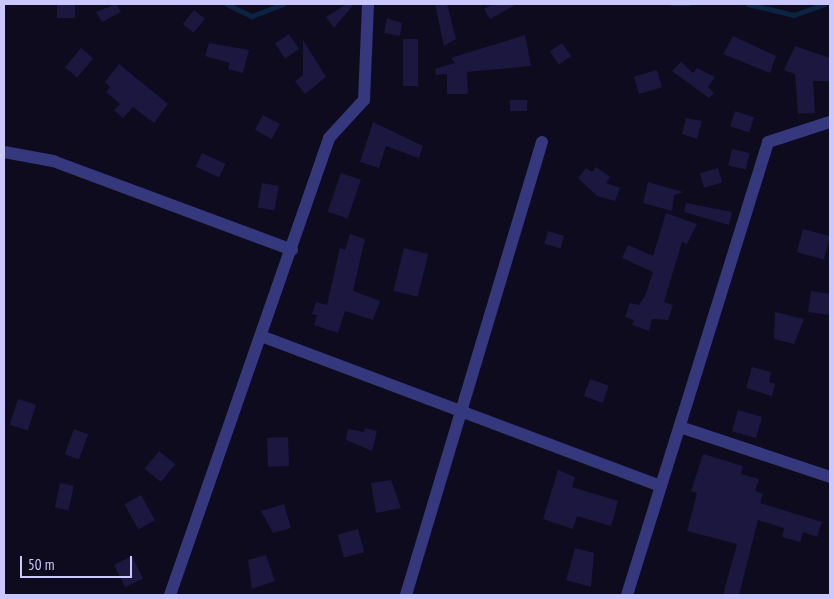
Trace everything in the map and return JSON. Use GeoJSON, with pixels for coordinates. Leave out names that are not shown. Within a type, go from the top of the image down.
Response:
{"type":"FeatureCollection","features":[{"type":"Feature","properties":{"kind":"street"},"geometry":{"type":"LineString","coordinates":[[170,595],[292,250],[329,138],[364,100],[368,4]]}},
{"type":"Feature","properties":{"kind":"street"},"geometry":{"type":"LineString","coordinates":[[627,595],[768,142],[830,122]]}},
{"type":"Feature","properties":{"kind":"street"},"geometry":{"type":"LineString","coordinates":[[406,595],[463,412],[542,142]]}},
{"type":"Feature","properties":{"kind":"street"},"geometry":{"type":"LineString","coordinates":[[4,152],[54,161],[292,250]]}},
{"type":"Feature","properties":{"kind":"street"},"geometry":{"type":"LineString","coordinates":[[261,336],[661,486]]}},
{"type":"Feature","properties":{"kind":"street"},"geometry":{"type":"LineString","coordinates":[[680,427],[830,477]]}},
{"type":"Feature","properties":{"kind":"building"},"geometry":{"type":"Polygon","coordinates":[[[57,4],[75,4],[75,18],[57,18],[57,4]]]}},
{"type":"Feature","properties":{"kind":"building"},"geometry":{"type":"Polygon","coordinates":[[[116,4],[121,12],[102,22],[96,12],[116,4]]]}},
{"type":"Feature","properties":{"kind":"building"},"geometry":{"type":"Polygon","coordinates":[[[347,4],[354,4],[334,28],[326,17],[347,4]]]}},
{"type":"Feature","properties":{"kind":"building"},"geometry":{"type":"Polygon","coordinates":[[[435,4],[447,4],[456,39],[444,46],[435,4]]]}},
{"type":"Feature","properties":{"kind":"building"},"geometry":{"type":"Polygon","coordinates":[[[493,4],[517,4],[490,19],[484,9],[493,4]]]}},
{"type":"Feature","properties":{"kind":"building"},"geometry":{"type":"Polygon","coordinates":[[[194,10],[205,19],[194,33],[183,24],[194,10]]]}},
{"type":"Feature","properties":{"kind":"building"},"geometry":{"type":"Polygon","coordinates":[[[387,18],[402,23],[400,36],[384,33],[387,18]]]}},
{"type":"Feature","properties":{"kind":"building"},"geometry":{"type":"Polygon","coordinates":[[[289,34],[299,49],[285,58],[275,44],[289,34]]]}},
{"type":"Feature","properties":{"kind":"building"},"geometry":{"type":"Polygon","coordinates":[[[525,35],[531,66],[467,72],[468,94],[447,94],[447,74],[436,75],[435,69],[455,63],[451,58],[525,35]]]}},
{"type":"Feature","properties":{"kind":"building"},"geometry":{"type":"Polygon","coordinates":[[[733,36],[776,56],[770,73],[723,54],[733,36]]]}},
{"type":"Feature","properties":{"kind":"building"},"geometry":{"type":"Polygon","coordinates":[[[403,39],[418,39],[418,86],[403,86],[403,39]]]}},
{"type":"Feature","properties":{"kind":"building"},"geometry":{"type":"Polygon","coordinates":[[[303,40],[326,77],[305,94],[295,81],[303,75],[303,40]]]}},
{"type":"Feature","properties":{"kind":"building"},"geometry":{"type":"Polygon","coordinates":[[[209,43],[249,50],[243,73],[228,69],[230,63],[205,56],[209,43]]]}},
{"type":"Feature","properties":{"kind":"building"},"geometry":{"type":"Polygon","coordinates":[[[562,43],[571,56],[559,65],[550,52],[562,43]]]}},
{"type":"Feature","properties":{"kind":"building"},"geometry":{"type":"Polygon","coordinates":[[[795,46],[830,58],[830,81],[813,81],[815,113],[798,114],[795,74],[784,70],[795,46]]]}},
{"type":"Feature","properties":{"kind":"building"},"geometry":{"type":"Polygon","coordinates":[[[81,48],[93,58],[77,77],[65,67],[81,48]]]}},
{"type":"Feature","properties":{"kind":"building"},"geometry":{"type":"Polygon","coordinates":[[[681,62],[693,73],[697,68],[715,77],[708,87],[714,93],[709,98],[672,71],[681,62]]]}},
{"type":"Feature","properties":{"kind":"building"},"geometry":{"type":"Polygon","coordinates":[[[119,64],[168,104],[154,123],[133,107],[123,118],[114,110],[120,104],[106,92],[110,87],[105,82],[119,64]]]}},
{"type":"Feature","properties":{"kind":"building"},"geometry":{"type":"Polygon","coordinates":[[[657,70],[662,87],[639,94],[634,77],[657,70]]]}},
{"type":"Feature","properties":{"kind":"building"},"geometry":{"type":"Polygon","coordinates":[[[510,100],[527,100],[527,111],[510,111],[510,100]]]}},
{"type":"Feature","properties":{"kind":"building"},"geometry":{"type":"Polygon","coordinates":[[[735,111],[754,117],[749,132],[730,126],[735,111]]]}},
{"type":"Feature","properties":{"kind":"building"},"geometry":{"type":"Polygon","coordinates":[[[263,115],[280,124],[272,139],[255,130],[263,115]]]}},
{"type":"Feature","properties":{"kind":"building"},"geometry":{"type":"Polygon","coordinates":[[[686,118],[702,121],[697,139],[682,134],[686,118]]]}},
{"type":"Feature","properties":{"kind":"building"},"geometry":{"type":"Polygon","coordinates":[[[373,122],[423,146],[419,158],[386,146],[379,168],[360,162],[373,122]]]}},
{"type":"Feature","properties":{"kind":"building"},"geometry":{"type":"Polygon","coordinates":[[[732,149],[750,153],[746,170],[728,166],[732,149]]]}},
{"type":"Feature","properties":{"kind":"building"},"geometry":{"type":"Polygon","coordinates":[[[202,153],[226,164],[219,178],[196,167],[202,153]]]}},
{"type":"Feature","properties":{"kind":"building"},"geometry":{"type":"Polygon","coordinates":[[[596,167],[610,177],[606,183],[620,188],[615,201],[597,196],[578,178],[586,168],[592,172],[596,167]]]}},
{"type":"Feature","properties":{"kind":"building"},"geometry":{"type":"Polygon","coordinates":[[[718,168],[722,182],[704,188],[700,173],[718,168]]]}},
{"type":"Feature","properties":{"kind":"building"},"geometry":{"type":"Polygon","coordinates":[[[341,173],[361,180],[348,219],[328,212],[341,173]]]}},
{"type":"Feature","properties":{"kind":"building"},"geometry":{"type":"Polygon","coordinates":[[[648,182],[683,192],[674,195],[672,211],[643,203],[648,182]]]}},
{"type":"Feature","properties":{"kind":"building"},"geometry":{"type":"Polygon","coordinates":[[[262,183],[279,186],[274,211],[258,208],[262,183]]]}},
{"type":"Feature","properties":{"kind":"building"},"geometry":{"type":"Polygon","coordinates":[[[686,203],[732,212],[729,225],[684,212],[686,203]]]}},
{"type":"Feature","properties":{"kind":"building"},"geometry":{"type":"Polygon","coordinates":[[[666,213],[697,224],[687,244],[682,242],[664,302],[673,305],[668,320],[652,319],[649,331],[632,325],[634,320],[625,317],[630,303],[639,305],[645,296],[653,272],[622,258],[628,245],[653,256],[666,213]]]}},
{"type":"Feature","properties":{"kind":"building"},"geometry":{"type":"Polygon","coordinates":[[[803,229],[830,236],[824,259],[797,252],[803,229]]]}},
{"type":"Feature","properties":{"kind":"building"},"geometry":{"type":"Polygon","coordinates":[[[548,231],[564,236],[560,248],[544,243],[548,231]]]}},
{"type":"Feature","properties":{"kind":"building"},"geometry":{"type":"Polygon","coordinates":[[[350,234],[365,239],[353,291],[380,301],[373,320],[345,311],[338,333],[314,325],[317,315],[312,314],[316,302],[327,305],[340,248],[345,250],[350,234]]]}},
{"type":"Feature","properties":{"kind":"building"},"geometry":{"type":"Polygon","coordinates":[[[404,248],[428,254],[418,297],[393,291],[404,248]]]}},
{"type":"Feature","properties":{"kind":"building"},"geometry":{"type":"Polygon","coordinates":[[[811,291],[830,294],[830,315],[808,312],[811,291]]]}},
{"type":"Feature","properties":{"kind":"building"},"geometry":{"type":"Polygon","coordinates":[[[775,312],[804,319],[794,344],[774,339],[775,312]]]}},
{"type":"Feature","properties":{"kind":"building"},"geometry":{"type":"Polygon","coordinates":[[[752,367],[771,372],[769,382],[775,384],[772,396],[746,388],[752,367]]]}},
{"type":"Feature","properties":{"kind":"building"},"geometry":{"type":"Polygon","coordinates":[[[590,379],[609,386],[603,403],[584,396],[590,379]]]}},
{"type":"Feature","properties":{"kind":"building"},"geometry":{"type":"Polygon","coordinates":[[[18,399],[36,405],[28,431],[10,425],[18,399]]]}},
{"type":"Feature","properties":{"kind":"building"},"geometry":{"type":"Polygon","coordinates":[[[738,410],[762,417],[756,438],[732,431],[738,410]]]}},
{"type":"Feature","properties":{"kind":"building"},"geometry":{"type":"Polygon","coordinates":[[[365,428],[377,431],[372,451],[346,440],[348,429],[364,432],[365,428]]]}},
{"type":"Feature","properties":{"kind":"building"},"geometry":{"type":"Polygon","coordinates":[[[74,429],[88,434],[79,460],[65,454],[74,429]]]}},
{"type":"Feature","properties":{"kind":"building"},"geometry":{"type":"Polygon","coordinates":[[[288,437],[289,466],[268,467],[267,438],[288,437]]]}},
{"type":"Feature","properties":{"kind":"building"},"geometry":{"type":"Polygon","coordinates":[[[159,451],[175,464],[161,482],[145,469],[159,451]]]}},
{"type":"Feature","properties":{"kind":"building"},"geometry":{"type":"Polygon","coordinates":[[[703,454],[743,466],[741,474],[759,479],[755,491],[763,494],[760,503],[822,522],[817,537],[803,532],[800,542],[782,537],[784,528],[758,520],[739,595],[723,595],[737,544],[687,531],[697,493],[691,491],[703,454]]]}},
{"type":"Feature","properties":{"kind":"building"},"geometry":{"type":"Polygon","coordinates":[[[558,470],[575,477],[572,487],[618,501],[611,526],[577,516],[573,529],[543,519],[558,470]]]}},
{"type":"Feature","properties":{"kind":"building"},"geometry":{"type":"Polygon","coordinates":[[[391,480],[401,508],[376,513],[371,483],[391,480]]]}},
{"type":"Feature","properties":{"kind":"building"},"geometry":{"type":"Polygon","coordinates":[[[60,483],[74,486],[68,510],[55,507],[60,483]]]}},
{"type":"Feature","properties":{"kind":"building"},"geometry":{"type":"Polygon","coordinates":[[[141,495],[155,520],[138,530],[124,504],[141,495]]]}},
{"type":"Feature","properties":{"kind":"building"},"geometry":{"type":"Polygon","coordinates":[[[284,504],[291,528],[273,533],[261,511],[284,504]]]}},
{"type":"Feature","properties":{"kind":"building"},"geometry":{"type":"Polygon","coordinates":[[[358,529],[364,552],[344,558],[338,534],[358,529]]]}},
{"type":"Feature","properties":{"kind":"building"},"geometry":{"type":"Polygon","coordinates":[[[575,548],[594,553],[591,587],[566,580],[575,548]]]}},
{"type":"Feature","properties":{"kind":"building"},"geometry":{"type":"Polygon","coordinates":[[[266,555],[275,581],[252,589],[248,560],[266,555]]]}},
{"type":"Feature","properties":{"kind":"building"},"geometry":{"type":"Polygon","coordinates":[[[132,556],[143,578],[125,587],[114,565],[132,556]]]}},
{"type":"Feature","properties":{"kind":"waterway"},"geometry":{"type":"LineString","coordinates":[[227,4],[252,16],[283,4]]}},
{"type":"Feature","properties":{"kind":"waterway"},"geometry":{"type":"LineString","coordinates":[[672,4],[690,4]]}},
{"type":"Feature","properties":{"kind":"waterway"},"geometry":{"type":"LineString","coordinates":[[748,4],[794,15],[824,4]]}}]}
